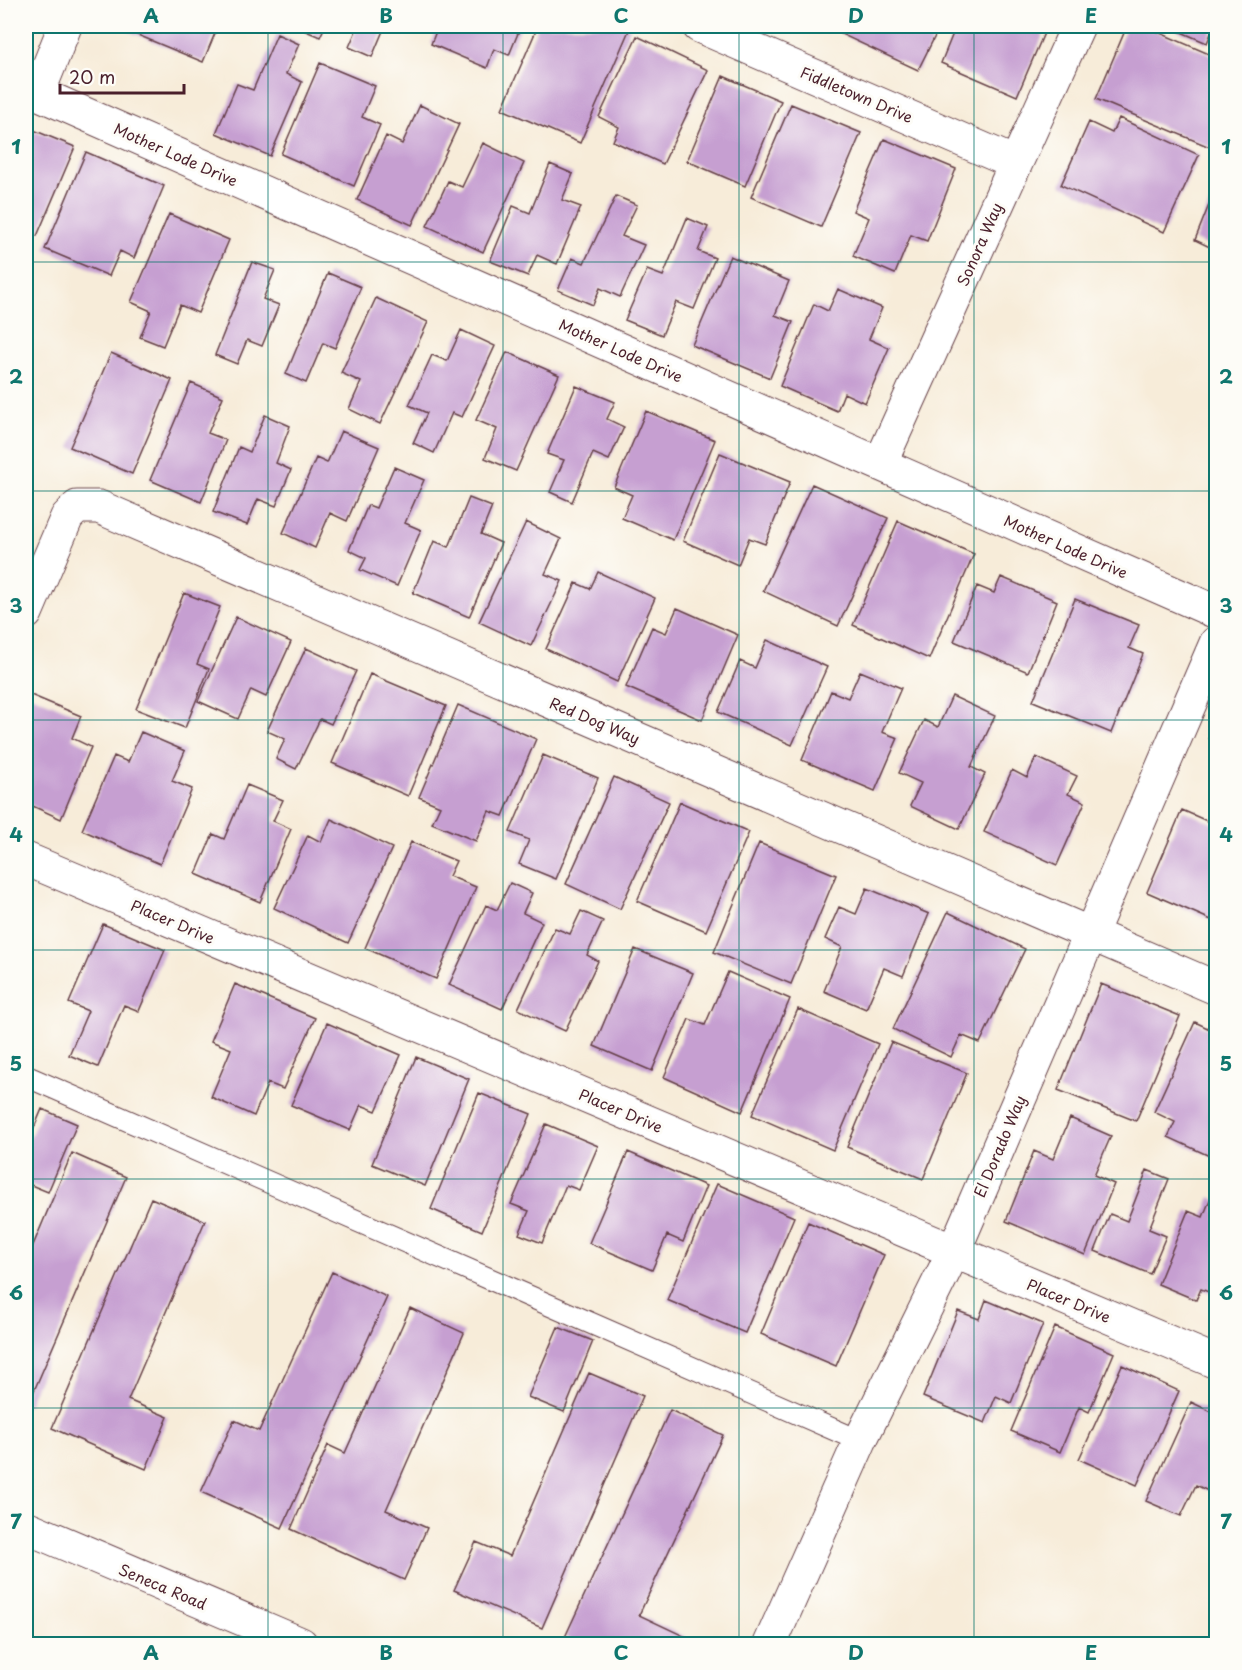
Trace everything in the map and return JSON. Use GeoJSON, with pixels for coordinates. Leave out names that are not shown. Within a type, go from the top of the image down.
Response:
{"type":"FeatureCollection","features":[{"type":"Feature","properties":{"kind":"street"},"geometry":{"type":"LineString","coordinates":[[32,91],[65,26]]}},
{"type":"Feature","properties":{"kind":"street","name":"Fiddletown Drive"},"geometry":{"type":"LineString","coordinates":[[699,26],[1016,163]]}},
{"type":"Feature","properties":{"kind":"street","name":"Sonora Way"},"geometry":{"type":"LineString","coordinates":[[880,464],[1078,26]]}},
{"type":"Feature","properties":{"kind":"street","name":"Mother Lode Drive"},"geometry":{"type":"LineString","coordinates":[[32,91],[1216,612]]}},
{"type":"Feature","properties":{"kind":"street","name":"Red Dog Way"},"geometry":{"type":"LineString","coordinates":[[26,613],[67,517],[77,507],[99,507],[1216,988]]}},
{"type":"Feature","properties":{"kind":"street","name":"El Dorado Way"},"geometry":{"type":"LineString","coordinates":[[770,1644],[861,1441],[954,1251],[1216,643]]}},
{"type":"Feature","properties":{"kind":"street","name":"Placer Drive"},"geometry":{"type":"LineString","coordinates":[[26,859],[1216,1362]]}},
{"type":"Feature","properties":{"kind":"street","name":"Seneca Road"},"geometry":{"type":"LineString","coordinates":[[26,1527],[301,1644]]}},
{"type":"Feature","properties":{"kind":"lane"},"geometry":{"type":"LineString","coordinates":[[26,1076],[861,1441]]}},
{"type":"Feature","properties":{"kind":"building"},"geometry":{"type":"Polygon","coordinates":[[[116,26],[218,26],[203,62],[116,26]]]}},
{"type":"Feature","properties":{"kind":"building"},"geometry":{"type":"Polygon","coordinates":[[[294,26],[325,26],[320,37],[294,26]]]}},
{"type":"Feature","properties":{"kind":"building"},"geometry":{"type":"Polygon","coordinates":[[[358,26],[385,26],[372,57],[349,47],[358,26]]]}},
{"type":"Feature","properties":{"kind":"building"},"geometry":{"type":"Polygon","coordinates":[[[438,26],[521,26],[509,55],[494,49],[487,68],[431,44],[438,26]]]}},
{"type":"Feature","properties":{"kind":"building"},"geometry":{"type":"Polygon","coordinates":[[[538,26],[625,26],[630,28],[580,143],[502,109],[538,26]]]}},
{"type":"Feature","properties":{"kind":"building"},"geometry":{"type":"Polygon","coordinates":[[[845,26],[940,26],[918,70],[841,34],[845,26]]]}},
{"type":"Feature","properties":{"kind":"building"},"geometry":{"type":"Polygon","coordinates":[[[956,26],[1047,26],[1017,96],[941,63],[956,26]]]}},
{"type":"Feature","properties":{"kind":"building"},"geometry":{"type":"Polygon","coordinates":[[[1127,26],[1144,26],[1216,57],[1216,138],[1212,148],[1096,99],[1127,26]]]}},
{"type":"Feature","properties":{"kind":"building"},"geometry":{"type":"Polygon","coordinates":[[[1167,26],[1214,26],[1207,43],[1167,26]]]}},
{"type":"Feature","properties":{"kind":"building"},"geometry":{"type":"Polygon","coordinates":[[[277,34],[299,44],[286,74],[302,82],[270,156],[216,133],[237,84],[253,90],[277,34]]]}},
{"type":"Feature","properties":{"kind":"building"},"geometry":{"type":"Polygon","coordinates":[[[637,36],[708,70],[663,164],[613,141],[619,127],[599,117],[637,36]]]}},
{"type":"Feature","properties":{"kind":"building"},"geometry":{"type":"Polygon","coordinates":[[[320,63],[375,86],[362,117],[380,125],[354,186],[281,154],[320,63]]]}},
{"type":"Feature","properties":{"kind":"building"},"geometry":{"type":"Polygon","coordinates":[[[723,76],[781,101],[745,186],[687,161],[723,76]]]}},
{"type":"Feature","properties":{"kind":"building"},"geometry":{"type":"Polygon","coordinates":[[[791,104],[861,133],[821,227],[751,197],[791,104]]]}},
{"type":"Feature","properties":{"kind":"building"},"geometry":{"type":"Polygon","coordinates":[[[420,105],[459,124],[412,225],[357,200],[386,136],[402,144],[420,105]]]}},
{"type":"Feature","properties":{"kind":"building"},"geometry":{"type":"Polygon","coordinates":[[[1119,118],[1199,155],[1164,232],[1061,185],[1089,122],[1112,133],[1119,118]]]}},
{"type":"Feature","properties":{"kind":"building"},"geometry":{"type":"Polygon","coordinates":[[[26,127],[75,147],[37,236],[26,232],[26,127]]]}},
{"type":"Feature","properties":{"kind":"building"},"geometry":{"type":"Polygon","coordinates":[[[884,139],[956,169],[927,241],[911,235],[895,274],[853,256],[869,218],[853,211],[884,139]]]}},
{"type":"Feature","properties":{"kind":"building"},"geometry":{"type":"Polygon","coordinates":[[[483,143],[524,163],[483,252],[427,226],[448,181],[462,187],[483,143]]]}},
{"type":"Feature","properties":{"kind":"building"},"geometry":{"type":"Polygon","coordinates":[[[86,152],[164,186],[134,258],[120,251],[109,276],[45,249],[86,152]]]}},
{"type":"Feature","properties":{"kind":"building"},"geometry":{"type":"Polygon","coordinates":[[[550,164],[573,174],[562,200],[581,207],[557,264],[537,255],[528,276],[490,261],[513,206],[530,213],[550,164]]]}},
{"type":"Feature","properties":{"kind":"building"},"geometry":{"type":"Polygon","coordinates":[[[616,196],[637,205],[622,236],[644,245],[620,297],[600,288],[593,305],[558,290],[572,258],[584,263],[616,196]]]}},
{"type":"Feature","properties":{"kind":"building"},"geometry":{"type":"Polygon","coordinates":[[[1211,200],[1216,203],[1216,250],[1195,240],[1211,200]]]}},
{"type":"Feature","properties":{"kind":"building"},"geometry":{"type":"Polygon","coordinates":[[[169,214],[229,240],[198,313],[180,305],[163,346],[140,337],[151,311],[131,302],[169,214]]]}},
{"type":"Feature","properties":{"kind":"building"},"geometry":{"type":"Polygon","coordinates":[[[687,218],[708,227],[698,251],[715,258],[694,309],[676,302],[662,335],[625,320],[647,270],[663,276],[687,218]]]}},
{"type":"Feature","properties":{"kind":"building"},"geometry":{"type":"Polygon","coordinates":[[[730,256],[789,281],[775,315],[793,322],[770,378],[692,345],[730,256]]]}},
{"type":"Feature","properties":{"kind":"building"},"geometry":{"type":"Polygon","coordinates":[[[252,262],[275,270],[263,299],[279,305],[262,346],[247,340],[237,364],[215,355],[252,262]]]}},
{"type":"Feature","properties":{"kind":"building"},"geometry":{"type":"Polygon","coordinates":[[[328,273],[361,287],[335,348],[323,343],[306,383],[286,374],[328,273]]]}},
{"type":"Feature","properties":{"kind":"building"},"geometry":{"type":"Polygon","coordinates":[[[838,289],[882,308],[869,339],[889,348],[865,403],[844,393],[837,411],[780,386],[814,304],[828,311],[838,289]]]}},
{"type":"Feature","properties":{"kind":"building"},"geometry":{"type":"Polygon","coordinates":[[[376,298],[428,322],[380,424],[349,409],[361,382],[341,373],[376,298]]]}},
{"type":"Feature","properties":{"kind":"building"},"geometry":{"type":"Polygon","coordinates":[[[461,330],[495,346],[462,417],[452,413],[434,453],[413,443],[427,413],[409,405],[432,355],[447,361],[461,330]]]}},
{"type":"Feature","properties":{"kind":"building"},"geometry":{"type":"Polygon","coordinates":[[[507,352],[559,375],[516,471],[485,458],[497,429],[476,420],[507,352]]]}},
{"type":"Feature","properties":{"kind":"building"},"geometry":{"type":"Polygon","coordinates":[[[111,353],[172,380],[132,474],[70,447],[111,353]]]}},
{"type":"Feature","properties":{"kind":"building"},"geometry":{"type":"Polygon","coordinates":[[[191,383],[223,397],[208,433],[226,440],[201,502],[150,480],[191,383]]]}},
{"type":"Feature","properties":{"kind":"building"},"geometry":{"type":"Polygon","coordinates":[[[576,386],[615,402],[607,419],[624,427],[609,460],[593,453],[572,502],[550,492],[564,460],[547,454],[576,386]]]}},
{"type":"Feature","properties":{"kind":"building"},"geometry":{"type":"Polygon","coordinates":[[[646,411],[715,440],[673,540],[622,518],[632,495],[614,487],[646,411]]]}},
{"type":"Feature","properties":{"kind":"building"},"geometry":{"type":"Polygon","coordinates":[[[265,415],[290,426],[276,463],[291,470],[276,506],[258,499],[247,525],[213,512],[239,447],[250,452],[265,415]]]}},
{"type":"Feature","properties":{"kind":"building"},"geometry":{"type":"Polygon","coordinates":[[[341,431],[379,447],[347,521],[330,513],[315,548],[283,533],[316,458],[327,463],[341,431]]]}},
{"type":"Feature","properties":{"kind":"building"},"geometry":{"type":"Polygon","coordinates":[[[720,453],[790,482],[765,544],[749,538],[738,565],[683,541],[720,453]]]}},
{"type":"Feature","properties":{"kind":"building"},"geometry":{"type":"Polygon","coordinates":[[[394,467],[424,480],[405,523],[421,530],[397,586],[360,570],[366,558],[349,550],[368,505],[376,508],[394,467]]]}},
{"type":"Feature","properties":{"kind":"building"},"geometry":{"type":"Polygon","coordinates":[[[812,484],[888,518],[838,626],[763,591],[812,484]]]}},
{"type":"Feature","properties":{"kind":"building"},"geometry":{"type":"Polygon","coordinates":[[[469,498],[492,507],[481,534],[501,543],[469,617],[413,593],[434,541],[449,547],[469,498]]]}},
{"type":"Feature","properties":{"kind":"building"},"geometry":{"type":"Polygon","coordinates":[[[898,521],[974,554],[929,659],[853,625],[898,521]]]}},
{"type":"Feature","properties":{"kind":"building"},"geometry":{"type":"Polygon","coordinates":[[[526,522],[561,539],[545,574],[562,581],[531,646],[479,622],[526,522]]]}},
{"type":"Feature","properties":{"kind":"building"},"geometry":{"type":"Polygon","coordinates":[[[598,572],[655,598],[617,682],[546,649],[576,583],[590,589],[598,572]]]}},
{"type":"Feature","properties":{"kind":"building"},"geometry":{"type":"Polygon","coordinates":[[[1001,577],[1057,601],[1028,672],[954,641],[977,586],[994,593],[1001,577]]]}},
{"type":"Feature","properties":{"kind":"building"},"geometry":{"type":"Polygon","coordinates":[[[184,593],[220,607],[197,664],[209,669],[185,728],[136,709],[184,593]]]}},
{"type":"Feature","properties":{"kind":"building"},"geometry":{"type":"Polygon","coordinates":[[[1075,599],[1139,625],[1129,648],[1143,654],[1111,733],[1033,701],[1075,599]]]}},
{"type":"Feature","properties":{"kind":"building"},"geometry":{"type":"Polygon","coordinates":[[[677,608],[738,635],[702,720],[626,687],[652,627],[666,633],[677,608]]]}},
{"type":"Feature","properties":{"kind":"building"},"geometry":{"type":"Polygon","coordinates":[[[236,617],[291,642],[266,697],[251,690],[238,719],[198,701],[236,617]]]}},
{"type":"Feature","properties":{"kind":"building"},"geometry":{"type":"Polygon","coordinates":[[[767,640],[827,667],[792,745],[718,712],[740,661],[755,668],[767,640]]]}},
{"type":"Feature","properties":{"kind":"building"},"geometry":{"type":"Polygon","coordinates":[[[306,648],[356,671],[331,724],[320,719],[296,769],[276,759],[285,739],[267,731],[306,648]]]}},
{"type":"Feature","properties":{"kind":"building"},"geometry":{"type":"Polygon","coordinates":[[[860,671],[901,688],[882,732],[898,738],[875,791],[802,760],[831,691],[848,698],[860,671]]]}},
{"type":"Feature","properties":{"kind":"building"},"geometry":{"type":"Polygon","coordinates":[[[370,674],[446,706],[408,796],[332,763],[370,674]]]}},
{"type":"Feature","properties":{"kind":"building"},"geometry":{"type":"Polygon","coordinates":[[[26,693],[81,716],[72,738],[91,747],[61,819],[26,803],[26,693]]]}},
{"type":"Feature","properties":{"kind":"building"},"geometry":{"type":"Polygon","coordinates":[[[952,696],[995,716],[971,767],[985,774],[959,829],[910,806],[921,783],[899,773],[924,720],[938,727],[952,696]]]}},
{"type":"Feature","properties":{"kind":"building"},"geometry":{"type":"Polygon","coordinates":[[[458,705],[536,739],[503,816],[489,811],[476,841],[432,823],[440,806],[419,797],[458,705]]]}},
{"type":"Feature","properties":{"kind":"building"},"geometry":{"type":"Polygon","coordinates":[[[1216,720],[1216,741],[1209,738],[1216,720]]]}},
{"type":"Feature","properties":{"kind":"building"},"geometry":{"type":"Polygon","coordinates":[[[141,732],[185,751],[172,781],[192,789],[160,864],[82,830],[114,756],[128,762],[141,732]]]}},
{"type":"Feature","properties":{"kind":"building"},"geometry":{"type":"Polygon","coordinates":[[[543,755],[598,778],[556,879],[519,864],[529,840],[510,832],[543,755]]]}},
{"type":"Feature","properties":{"kind":"building"},"geometry":{"type":"Polygon","coordinates":[[[1036,757],[1077,776],[1068,794],[1085,802],[1057,865],[984,832],[1012,770],[1027,778],[1036,757]]]}},
{"type":"Feature","properties":{"kind":"building"},"geometry":{"type":"Polygon","coordinates":[[[614,777],[669,802],[620,909],[566,884],[614,777]]]}},
{"type":"Feature","properties":{"kind":"building"},"geometry":{"type":"Polygon","coordinates":[[[247,785],[283,800],[273,821],[291,829],[260,902],[196,874],[213,834],[224,839],[247,785]]]}},
{"type":"Feature","properties":{"kind":"building"},"geometry":{"type":"Polygon","coordinates":[[[680,802],[749,832],[706,931],[637,901],[680,802]]]}},
{"type":"Feature","properties":{"kind":"building"},"geometry":{"type":"Polygon","coordinates":[[[1182,810],[1216,825],[1216,922],[1147,892],[1182,810]]]}},
{"type":"Feature","properties":{"kind":"building"},"geometry":{"type":"Polygon","coordinates":[[[331,819],[392,848],[348,943],[274,908],[308,835],[321,842],[331,819]]]}},
{"type":"Feature","properties":{"kind":"building"},"geometry":{"type":"Polygon","coordinates":[[[411,842],[456,861],[449,876],[476,887],[436,979],[365,948],[411,842]]]}},
{"type":"Feature","properties":{"kind":"building"},"geometry":{"type":"Polygon","coordinates":[[[759,843],[836,875],[791,984],[714,952],[759,843]]]}},
{"type":"Feature","properties":{"kind":"building"},"geometry":{"type":"Polygon","coordinates":[[[510,883],[532,893],[523,913],[542,922],[502,1009],[449,985],[486,905],[497,910],[510,883]]]}},
{"type":"Feature","properties":{"kind":"building"},"geometry":{"type":"Polygon","coordinates":[[[867,888],[929,914],[903,976],[884,968],[866,1009],[824,991],[842,947],[825,939],[839,907],[856,914],[867,888]]]}},
{"type":"Feature","properties":{"kind":"building"},"geometry":{"type":"Polygon","coordinates":[[[581,911],[603,921],[587,955],[598,961],[565,1031],[518,1009],[555,928],[570,934],[581,911]]]}},
{"type":"Feature","properties":{"kind":"building"},"geometry":{"type":"Polygon","coordinates":[[[948,912],[1025,949],[980,1043],[961,1035],[951,1057],[893,1029],[948,912]]]}},
{"type":"Feature","properties":{"kind":"building"},"geometry":{"type":"Polygon","coordinates":[[[103,924],[165,950],[139,1011],[124,1005],[98,1067],[69,1055],[88,1011],[69,1003],[103,924]]]}},
{"type":"Feature","properties":{"kind":"building"},"geometry":{"type":"Polygon","coordinates":[[[635,949],[693,973],[652,1071],[594,1046],[635,949]]]}},
{"type":"Feature","properties":{"kind":"building"},"geometry":{"type":"Polygon","coordinates":[[[728,972],[790,999],[742,1112],[664,1077],[689,1019],[705,1025],[728,972]]]}},
{"type":"Feature","properties":{"kind":"building"},"geometry":{"type":"Polygon","coordinates":[[[235,984],[315,1018],[283,1089],[268,1083],[254,1116],[211,1097],[231,1049],[211,1041],[235,984]]]}},
{"type":"Feature","properties":{"kind":"building"},"geometry":{"type":"Polygon","coordinates":[[[1101,984],[1180,1016],[1136,1121],[1058,1090],[1101,984]]]}},
{"type":"Feature","properties":{"kind":"building"},"geometry":{"type":"Polygon","coordinates":[[[798,1009],[878,1044],[833,1150],[752,1115],[798,1009]]]}},
{"type":"Feature","properties":{"kind":"building"},"geometry":{"type":"Polygon","coordinates":[[[1195,1022],[1216,1032],[1216,1159],[1168,1137],[1175,1122],[1154,1112],[1195,1022]]]}},
{"type":"Feature","properties":{"kind":"building"},"geometry":{"type":"Polygon","coordinates":[[[327,1023],[401,1055],[376,1111],[361,1105],[350,1130],[291,1105],[327,1023]]]}},
{"type":"Feature","properties":{"kind":"building"},"geometry":{"type":"Polygon","coordinates":[[[891,1042],[967,1073],[923,1179],[847,1147],[891,1042]]]}},
{"type":"Feature","properties":{"kind":"building"},"geometry":{"type":"Polygon","coordinates":[[[416,1057],[469,1079],[425,1186],[372,1164],[416,1057]]]}},
{"type":"Feature","properties":{"kind":"building"},"geometry":{"type":"Polygon","coordinates":[[[479,1093],[531,1114],[482,1231],[431,1209],[479,1093]]]}},
{"type":"Feature","properties":{"kind":"building"},"geometry":{"type":"Polygon","coordinates":[[[42,1109],[77,1124],[48,1192],[26,1183],[26,1147],[42,1109]]]}},
{"type":"Feature","properties":{"kind":"building"},"geometry":{"type":"Polygon","coordinates":[[[1070,1118],[1111,1136],[1094,1175],[1114,1184],[1085,1255],[1006,1221],[1034,1151],[1053,1159],[1070,1118]]]}},
{"type":"Feature","properties":{"kind":"building"},"geometry":{"type":"Polygon","coordinates":[[[546,1124],[598,1146],[579,1190],[566,1185],[542,1243],[519,1234],[529,1211],[511,1204],[546,1124]]]}},
{"type":"Feature","properties":{"kind":"building"},"geometry":{"type":"Polygon","coordinates":[[[628,1152],[706,1186],[683,1242],[667,1235],[652,1270],[589,1243],[628,1152]]]}},
{"type":"Feature","properties":{"kind":"building"},"geometry":{"type":"Polygon","coordinates":[[[72,1153],[126,1177],[27,1407],[26,1262],[72,1153]]]}},
{"type":"Feature","properties":{"kind":"building"},"geometry":{"type":"Polygon","coordinates":[[[1147,1170],[1169,1179],[1149,1229],[1166,1236],[1150,1274],[1095,1251],[1110,1214],[1127,1221],[1147,1170]]]}},
{"type":"Feature","properties":{"kind":"building"},"geometry":{"type":"Polygon","coordinates":[[[717,1184],[794,1217],[745,1333],[667,1300],[717,1184]]]}},
{"type":"Feature","properties":{"kind":"building"},"geometry":{"type":"Polygon","coordinates":[[[1211,1197],[1216,1200],[1216,1295],[1201,1289],[1196,1300],[1158,1284],[1188,1211],[1203,1217],[1211,1197]]]}},
{"type":"Feature","properties":{"kind":"building"},"geometry":{"type":"Polygon","coordinates":[[[151,1198],[205,1221],[128,1400],[168,1417],[146,1469],[52,1428],[151,1198]]]}},
{"type":"Feature","properties":{"kind":"building"},"geometry":{"type":"Polygon","coordinates":[[[808,1222],[884,1255],[836,1366],[761,1334],[808,1222]]]}},
{"type":"Feature","properties":{"kind":"building"},"geometry":{"type":"Polygon","coordinates":[[[332,1272],[387,1297],[282,1528],[201,1492],[234,1420],[259,1431],[332,1272]]]}},
{"type":"Feature","properties":{"kind":"building"},"geometry":{"type":"Polygon","coordinates":[[[986,1300],[1043,1324],[1011,1403],[996,1396],[985,1423],[923,1397],[958,1311],[979,1319],[986,1300]]]}},
{"type":"Feature","properties":{"kind":"building"},"geometry":{"type":"Polygon","coordinates":[[[410,1308],[464,1333],[386,1510],[427,1528],[404,1580],[291,1529],[328,1445],[345,1453],[410,1308]]]}},
{"type":"Feature","properties":{"kind":"building"},"geometry":{"type":"Polygon","coordinates":[[[558,1327],[593,1341],[564,1412],[528,1397],[558,1327]]]}},
{"type":"Feature","properties":{"kind":"building"},"geometry":{"type":"Polygon","coordinates":[[[1055,1327],[1114,1353],[1089,1412],[1079,1407],[1060,1452],[1011,1431],[1055,1327]]]}},
{"type":"Feature","properties":{"kind":"building"},"geometry":{"type":"Polygon","coordinates":[[[1122,1365],[1179,1391],[1137,1485],[1079,1459],[1122,1365]]]}},
{"type":"Feature","properties":{"kind":"building"},"geometry":{"type":"Polygon","coordinates":[[[589,1373],[643,1396],[542,1628],[454,1590],[476,1542],[510,1556],[589,1373]]]}},
{"type":"Feature","properties":{"kind":"building"},"geometry":{"type":"Polygon","coordinates":[[[1191,1402],[1216,1414],[1216,1473],[1208,1491],[1196,1485],[1181,1516],[1146,1501],[1191,1402]]]}},
{"type":"Feature","properties":{"kind":"building"},"geometry":{"type":"Polygon","coordinates":[[[670,1410],[723,1435],[639,1615],[686,1637],[683,1644],[581,1644],[565,1637],[670,1410]]]}}]}
